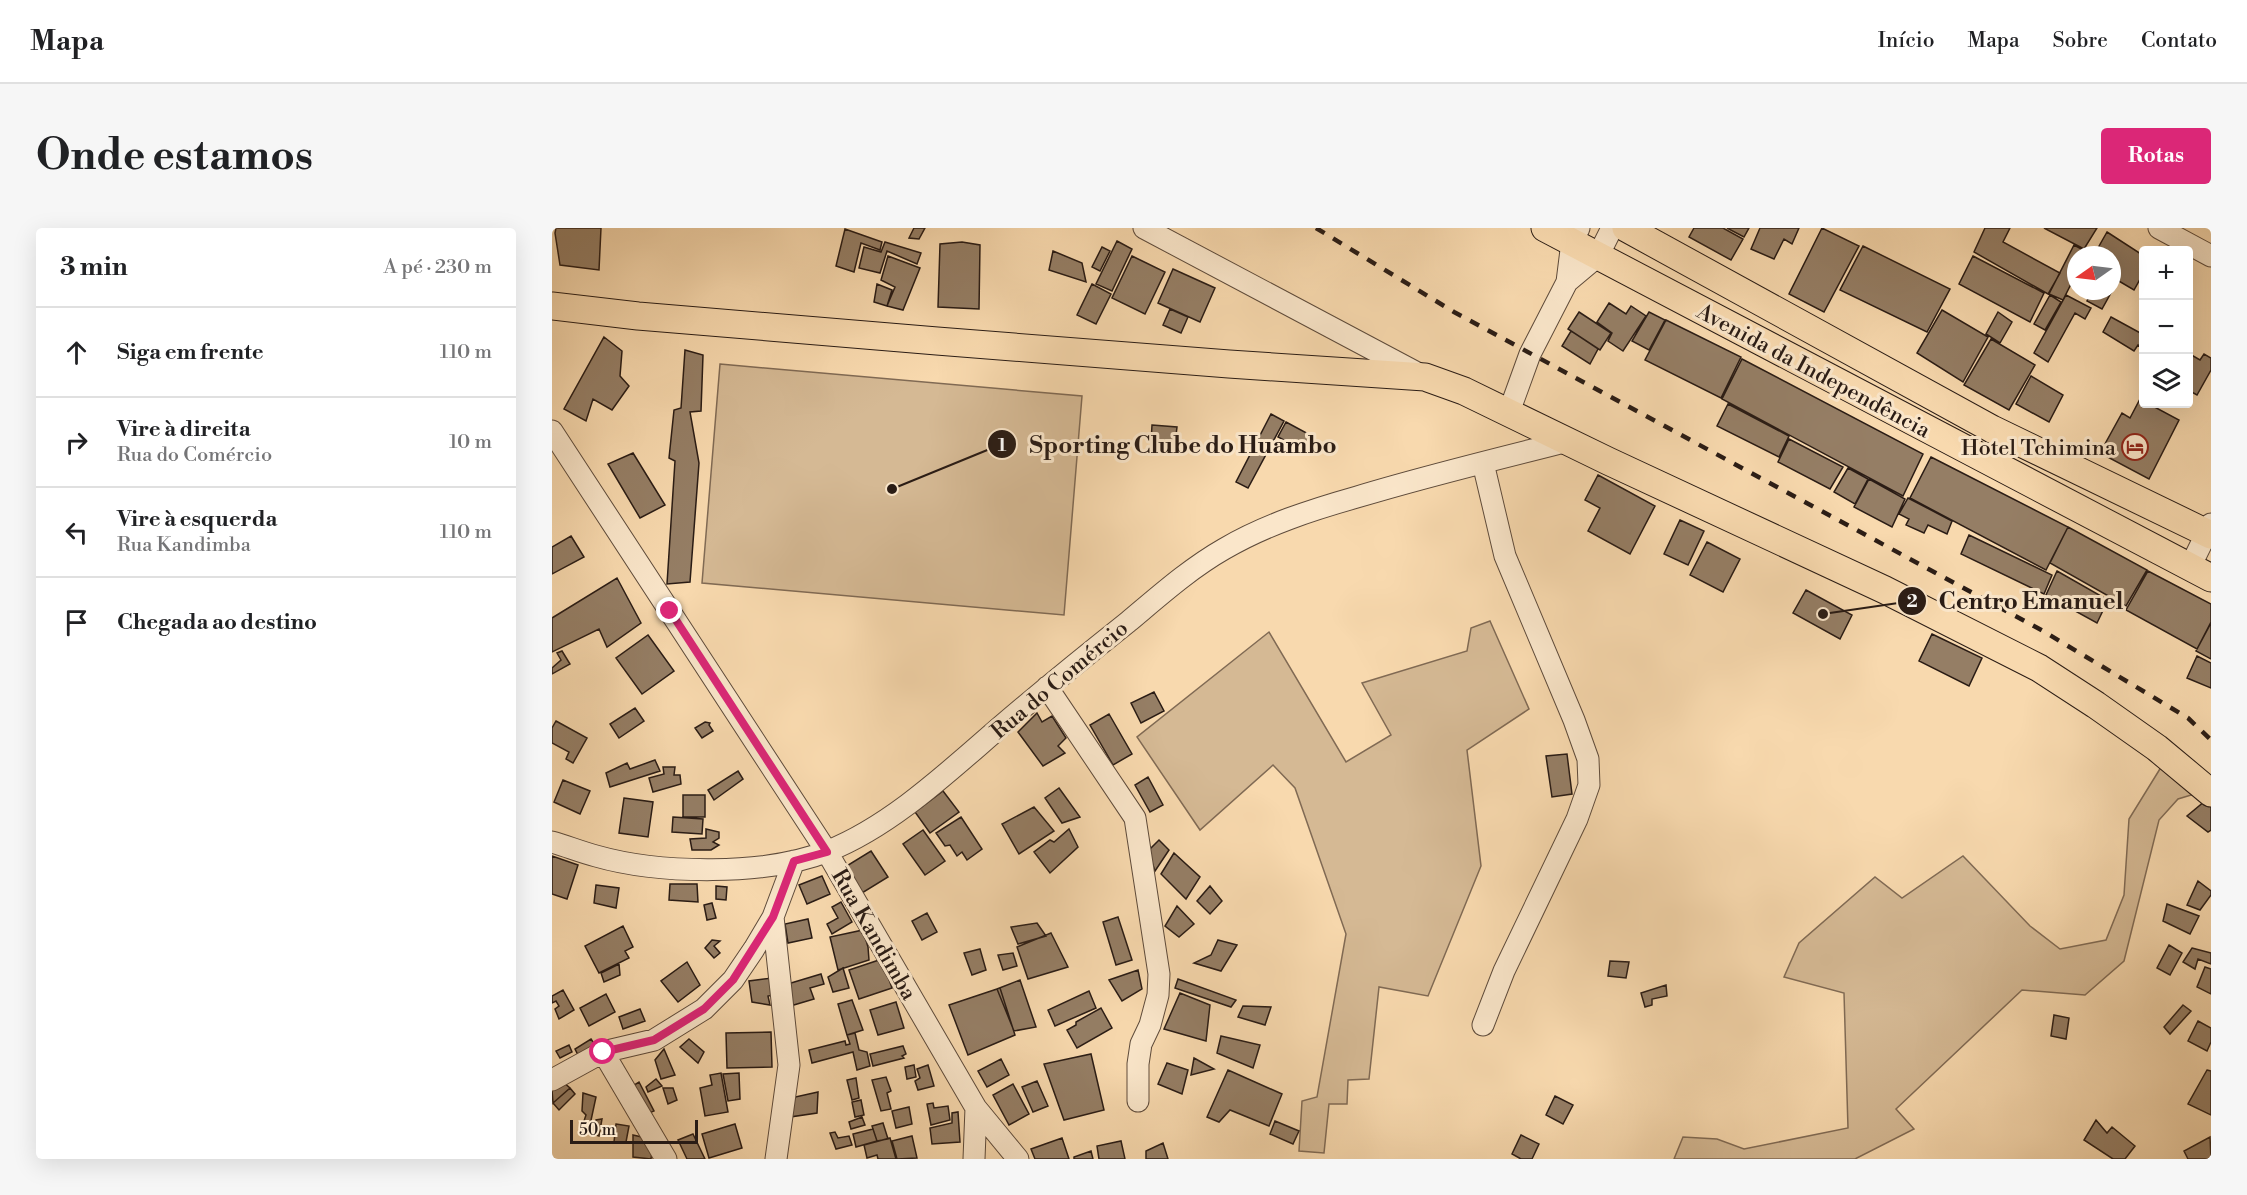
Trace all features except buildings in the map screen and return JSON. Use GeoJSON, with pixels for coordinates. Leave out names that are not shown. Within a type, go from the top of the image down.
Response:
{"type":"FeatureCollection","features":[{"type":"Feature","properties":{"kind":"main road","name":"Avenida da Independência"},"geometry":{"type":"LineString","coordinates":[[1545,228],[1575,235],[1598,256],[2200,573]]}},
{"type":"Feature","properties":{"kind":"main road","name":"Avenida da Independência"},"geometry":{"type":"LineString","coordinates":[[1626,228],[1992,429],[2210,530]]}},
{"type":"Feature","properties":{"kind":"main road"},"geometry":{"type":"LineString","coordinates":[[552,306],[638,316],[925,340],[1425,377],[1464,391],[1885,590],[2039,668],[2157,748],[2211,793]]}},
{"type":"Feature","properties":{"kind":"main road"},"geometry":{"type":"LineString","coordinates":[[1786,355],[1804,327]]}},
{"type":"Feature","properties":{"kind":"main road"},"geometry":{"type":"LineString","coordinates":[[1977,455],[1992,429]]}},
{"type":"Feature","properties":{"kind":"street"},"geometry":{"type":"LineString","coordinates":[[1144,228],[1425,377]]}},
{"type":"Feature","properties":{"kind":"street"},"geometry":{"type":"LineString","coordinates":[[1567,282],[1598,256],[1612,228]]}},
{"type":"Feature","properties":{"kind":"street"},"geometry":{"type":"LineString","coordinates":[[2159,228],[2211,256]]}},
{"type":"Feature","properties":{"kind":"street"},"geometry":{"type":"LineString","coordinates":[[1509,412],[1530,354],[1567,282],[1575,235]]}},
{"type":"Feature","properties":{"kind":"street","name":"Rua Kandimba"},"geometry":{"type":"LineString","coordinates":[[552,431],[827,852],[976,1108],[1018,1159]]}},
{"type":"Feature","properties":{"kind":"street","name":"Rua do Comércio"},"geometry":{"type":"LineString","coordinates":[[552,842],[598,857],[687,869],[743,869],[794,861],[827,852],[859,836],[945,775],[1047,687],[1171,587],[1223,549],[1280,522],[1336,503],[1410,481],[1568,441]]}},
{"type":"Feature","properties":{"kind":"street"},"geometry":{"type":"LineString","coordinates":[[1483,463],[1505,556],[1574,720],[1588,759],[1589,785],[1576,819],[1504,971],[1483,1025]]}},
{"type":"Feature","properties":{"kind":"street"},"geometry":{"type":"LineString","coordinates":[[2200,573],[2210,530]]}},
{"type":"Feature","properties":{"kind":"street"},"geometry":{"type":"LineString","coordinates":[[1047,687],[1135,818],[1159,974],[1158,995],[1138,1064],[1138,1101]]}},
{"type":"Feature","properties":{"kind":"street"},"geometry":{"type":"LineString","coordinates":[[552,1080],[603,1052],[654,1040],[704,1009],[733,980],[773,917],[794,861]]}},
{"type":"Feature","properties":{"kind":"street"},"geometry":{"type":"LineString","coordinates":[[773,917],[789,1065],[776,1159]]}},
{"type":"Feature","properties":{"kind":"street"},"geometry":{"type":"LineString","coordinates":[[603,1052],[666,1159]]}},
{"type":"Feature","properties":{"kind":"street"},"geometry":{"type":"LineString","coordinates":[[974,1159],[976,1108]]}},
{"type":"Feature","properties":{"kind":"shaded area"},"geometry":{"type":"Polygon","coordinates":[[[720,364],[1082,396],[1064,615],[702,583],[720,364]]]}},
{"type":"Feature","properties":{"kind":"shaded area"},"geometry":{"type":"Polygon","coordinates":[[[1490,621],[1529,709],[1467,750],[1481,866],[1428,996],[1379,987],[1369,1079],[1348,1080],[1347,1104],[1329,1104],[1324,1153],[1299,1151],[1302,1101],[1317,1097],[1346,934],[1295,788],[1273,765],[1200,830],[1137,737],[1269,632],[1346,762],[1391,735],[1362,683],[1467,651],[1471,628],[1490,621]]]}},
{"type":"Feature","properties":{"kind":"shaded area"},"geometry":{"type":"Polygon","coordinates":[[[2163,764],[2198,793],[2178,799],[2159,820],[2124,961],[2085,995],[2022,990],[1896,1109],[1914,1129],[1855,1159],[1674,1159],[1683,1137],[1717,1139],[1744,1149],[1848,1128],[1844,993],[1784,977],[1799,943],[1875,877],[1902,898],[1963,856],[2030,926],[2060,949],[2106,940],[2124,895],[2129,819],[2163,764]]]}},
{"type":"Feature","properties":{"kind":"railway"},"geometry":{"type":"LineString","coordinates":[[1316,228],[1454,312],[2043,631],[2188,718],[2211,740]]}},
{"type":"Feature","properties":{"kind":"place","name":"Hotel Tchimina"},"geometry":{"type":"Point","coordinates":[2135,447]}},
{"type":"Feature","properties":{"kind":"place","name":"Sporting Clube do Huambo"},"geometry":{"type":"Point","coordinates":[892,489]}},
{"type":"Feature","properties":{"kind":"place","name":"Centro Emanuel"},"geometry":{"type":"Point","coordinates":[1823,614]}},
{"type":"Feature","properties":{"kind":"route"},"geometry":{"type":"LineString","coordinates":[[603,1052],[654,1040],[704,1009],[733,980],[754,949],[773,917],[794,861],[827,852],[670,611]]}}]}
